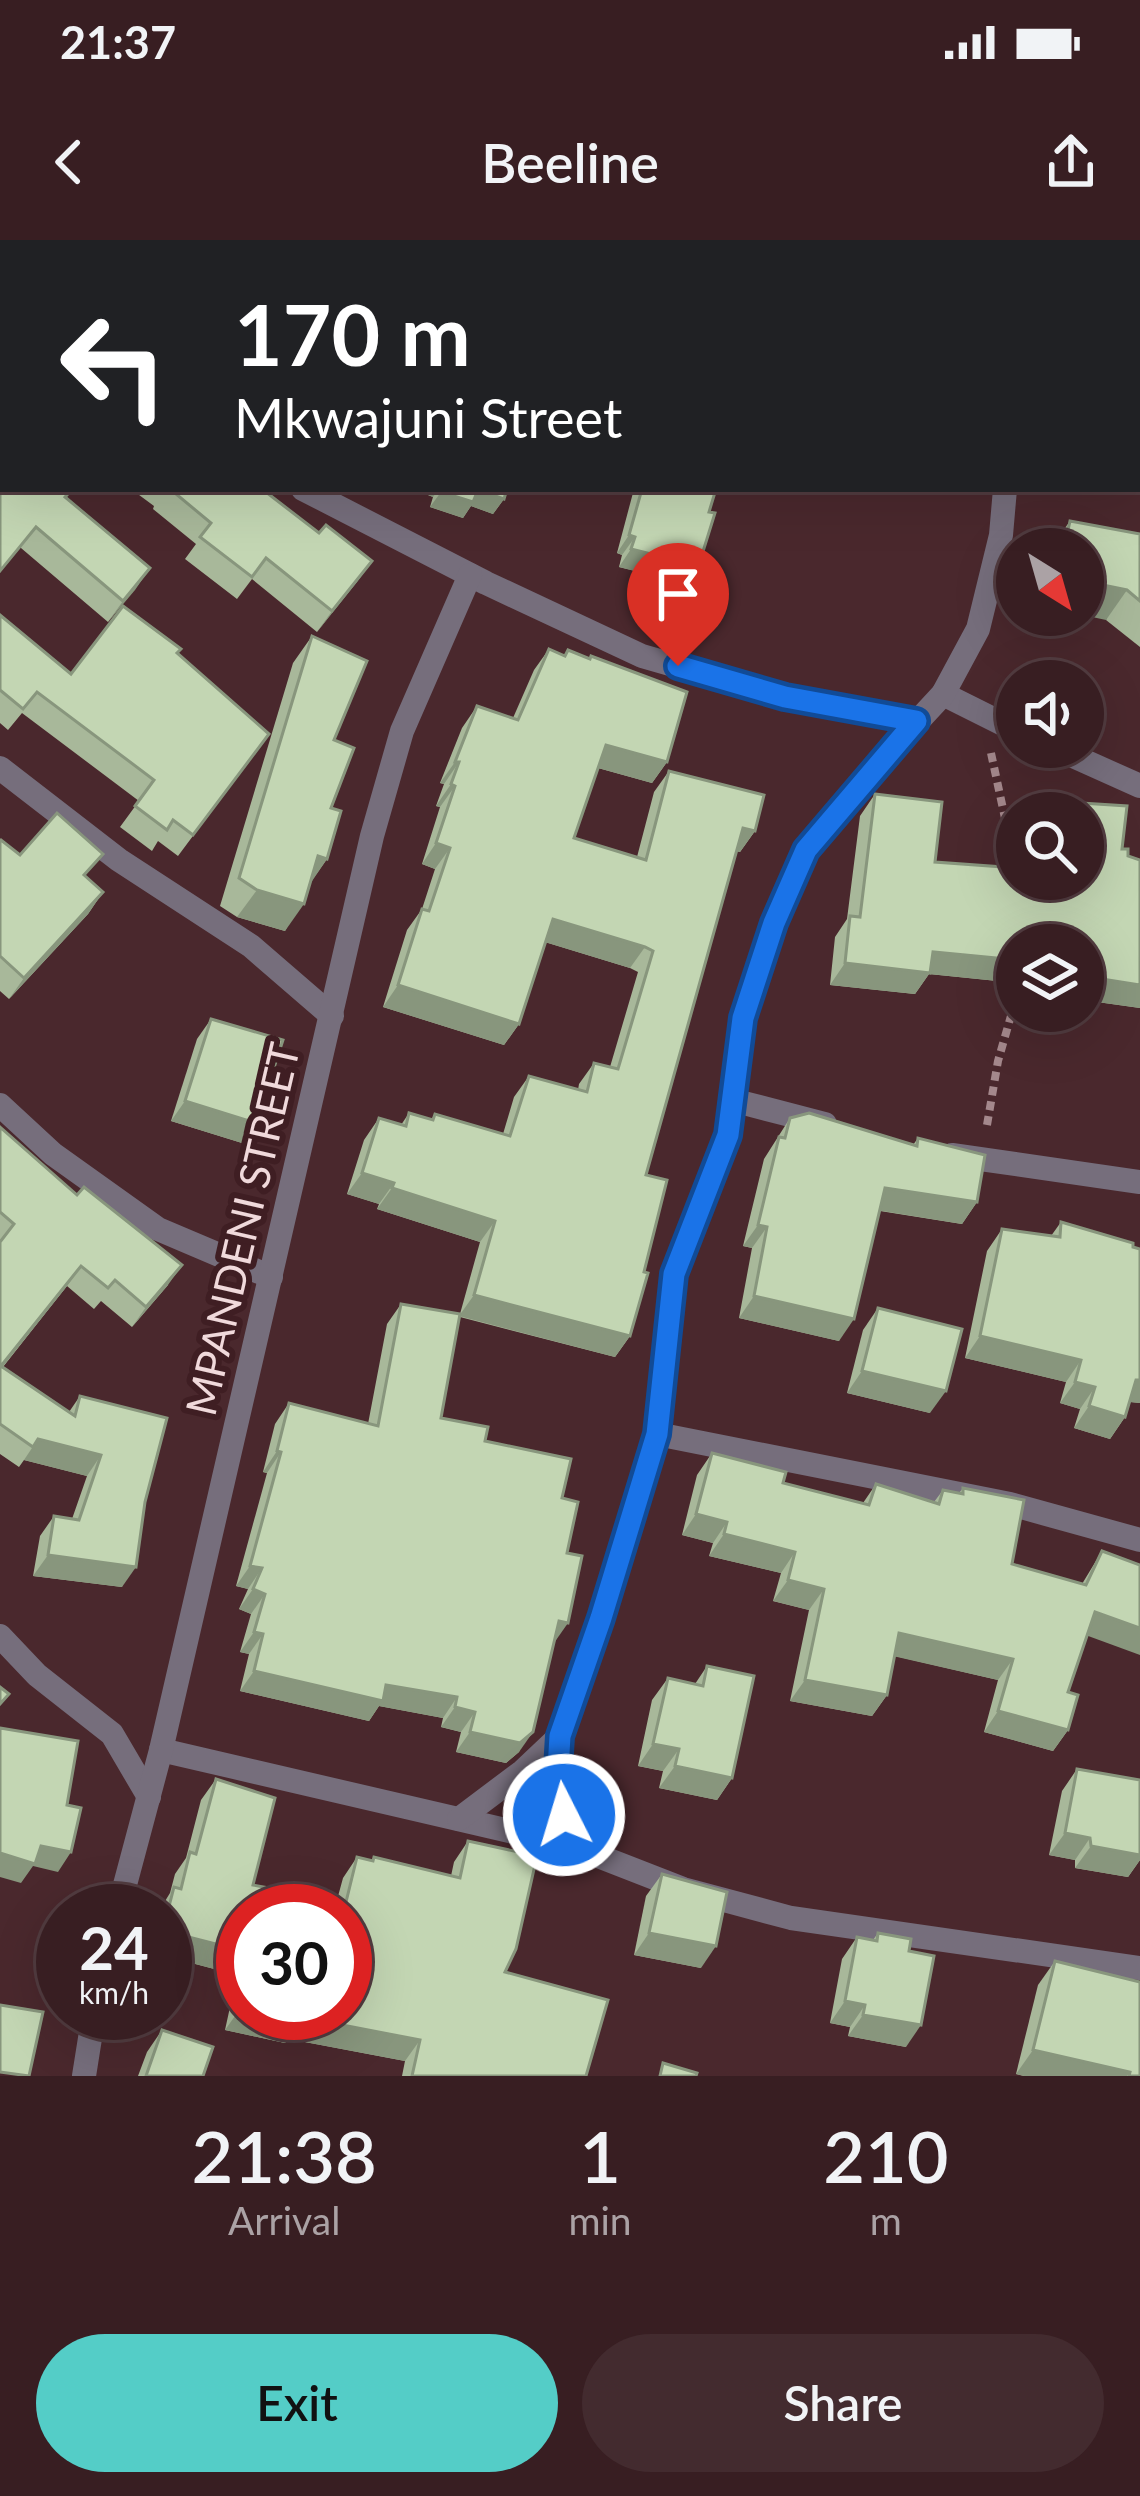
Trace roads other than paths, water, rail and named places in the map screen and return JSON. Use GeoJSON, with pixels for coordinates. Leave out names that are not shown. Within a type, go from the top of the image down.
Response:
{"type":"FeatureCollection","features":[{"type":"Feature","properties":{"kind":"street"},"geometry":{"type":"LineString","coordinates":[[309,492],[642,656],[785,697],[916,721]]}},
{"type":"Feature","properties":{"kind":"street"},"geometry":{"type":"LineString","coordinates":[[570,1845],[557,1786],[560,1736],[657,1434],[674,1274],[728,1135],[743,1018],[774,923],[806,850],[943,694],[978,629],[1001,535],[1005,492]]}},
{"type":"Feature","properties":{"kind":"street","name":"MPANDENI STREET"},"geometry":{"type":"LineString","coordinates":[[125,1884],[372,836],[402,731],[470,575]]}},
{"type":"Feature","properties":{"kind":"street"},"geometry":{"type":"LineString","coordinates":[[943,694],[996,722]]}},
{"type":"Feature","properties":{"kind":"street"},"geometry":{"type":"LineString","coordinates":[[0,768],[119,860],[251,946],[332,1016]]}},
{"type":"Feature","properties":{"kind":"street"},"geometry":{"type":"LineString","coordinates":[[1100,768],[1140,786]]}},
{"type":"Feature","properties":{"kind":"street"},"geometry":{"type":"LineString","coordinates":[[732,1100],[852,1131]]}},
{"type":"Feature","properties":{"kind":"street"},"geometry":{"type":"LineString","coordinates":[[0,1106],[53,1154],[158,1228],[271,1277]]}},
{"type":"Feature","properties":{"kind":"street"},"geometry":{"type":"LineString","coordinates":[[938,1152],[1140,1182]]}},
{"type":"Feature","properties":{"kind":"street"},"geometry":{"type":"LineString","coordinates":[[657,1434],[1010,1504],[1140,1540]]}},
{"type":"Feature","properties":{"kind":"street"},"geometry":{"type":"LineString","coordinates":[[0,1636],[37,1675],[112,1734],[149,1797]]}},
{"type":"Feature","properties":{"kind":"street"},"geometry":{"type":"LineString","coordinates":[[459,1819],[523,1772],[560,1736]]}},
{"type":"Feature","properties":{"kind":"street"},"geometry":{"type":"LineString","coordinates":[[160,1750],[570,1845],[682,1889],[790,1918],[1140,1968]]}},
{"type":"Feature","properties":{"kind":"street"},"geometry":{"type":"LineString","coordinates":[[84,2076],[90,2040]]}}]}
